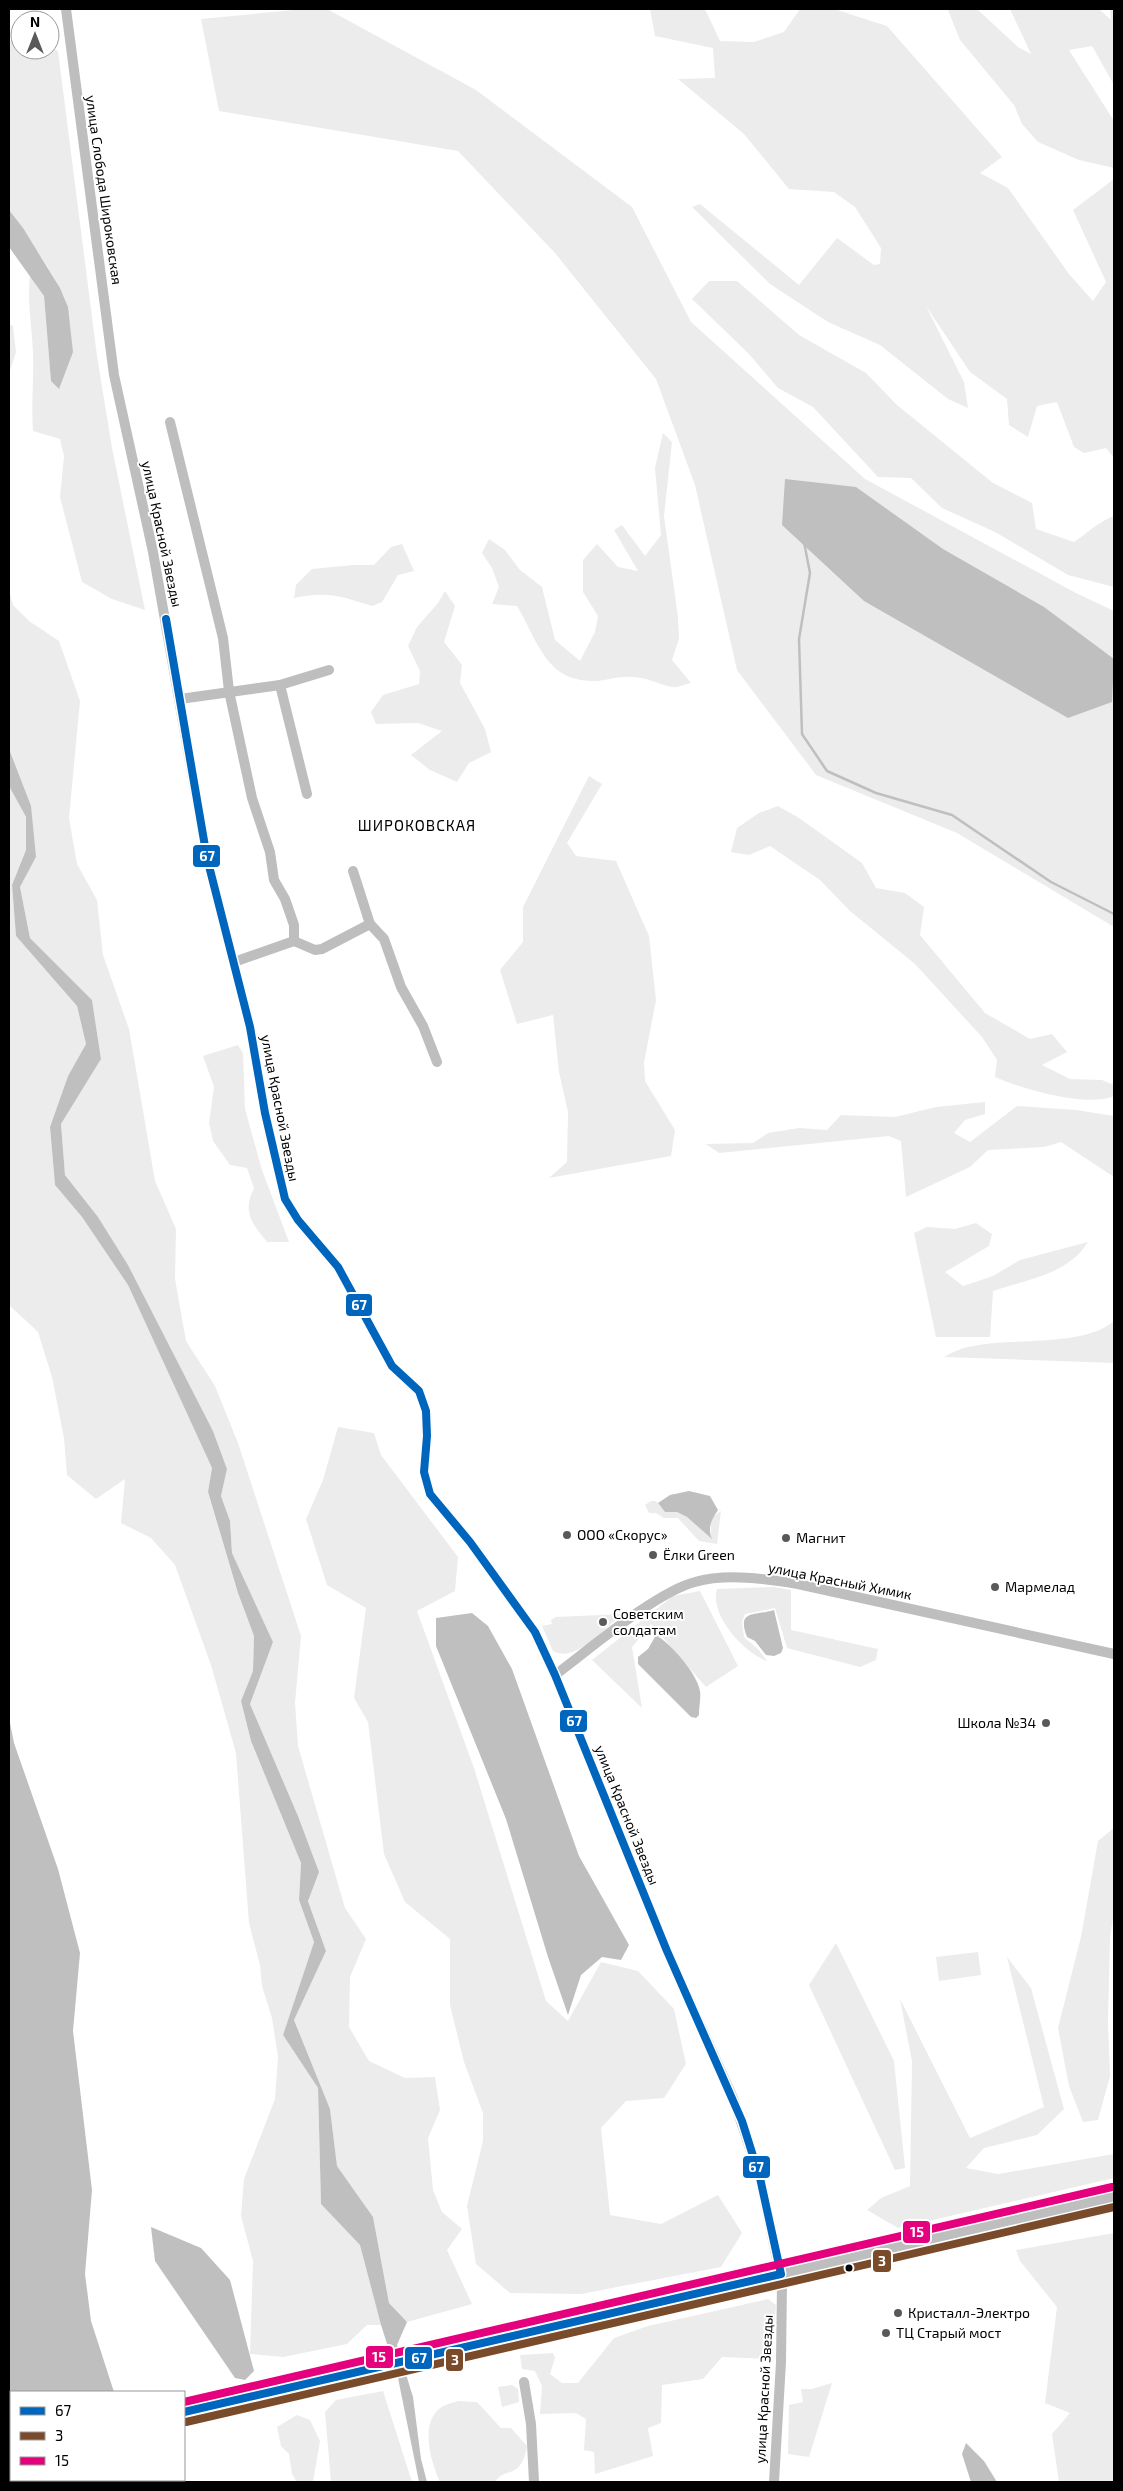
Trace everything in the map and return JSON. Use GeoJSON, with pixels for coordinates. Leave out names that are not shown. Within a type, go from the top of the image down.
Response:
{"type":"FeatureCollection","features":[{"type":"Feature","properties":{"kind":"main road"},"geometry":{"type":"LineString","coordinates":[[185,2412],[1114,2197]]}},
{"type":"Feature","properties":{"kind":"street","name":"улица Слобода Широковская"},"geometry":{"type":"LineString","coordinates":[[66,9],[114,375]]}},
{"type":"Feature","properties":{"kind":"street","name":"улица Красной Звезды"},"geometry":{"type":"LineString","coordinates":[[114,375],[153,552],[207,858],[250,1027],[264,1113],[285,1199],[298,1220],[338,1267],[392,1366],[419,1391],[426,1411],[427,1436],[424,1472],[430,1494],[470,1542],[535,1632],[555,1675],[667,1951],[742,2121],[760,2178],[781,2274],[781,2362],[774,2482]]}},
{"type":"Feature","properties":{"kind":"street"},"geometry":{"type":"LineString","coordinates":[[170,422],[223,638],[229,691],[252,798],[270,852],[274,880],[285,899],[294,925],[294,941]]}},
{"type":"Feature","properties":{"kind":"street"},"geometry":{"type":"LineString","coordinates":[[180,699],[280,684],[329,670]]}},
{"type":"Feature","properties":{"kind":"street"},"geometry":{"type":"LineString","coordinates":[[280,684],[307,794]]}},
{"type":"Feature","properties":{"kind":"street"},"geometry":{"type":"LineString","coordinates":[[353,871],[370,924],[384,939],[401,987],[423,1026],[437,1062]]}},
{"type":"Feature","properties":{"kind":"street"},"geometry":{"type":"LineString","coordinates":[[234,962],[294,941],[315,950],[322,949],[370,924]]}},
{"type":"Feature","properties":{"kind":"street","name":"улица Красный Химик"},"geometry":{"type":"LineString","coordinates":[[555,1675],[682,1586],[707,1579],[758,1579],[798,1584],[1114,1654]]}},
{"type":"Feature","properties":{"kind":"street"},"geometry":{"type":"LineString","coordinates":[[524,2382],[531,2424],[534,2482]]}},
{"type":"Feature","properties":{"kind":"shaded area"},"geometry":{"type":"Polygon","coordinates":[[[304,9],[327,9],[476,90],[632,207],[691,322],[865,479],[1076,593],[1114,611],[1114,927],[957,833],[816,775],[737,670],[695,485],[656,379],[555,253],[458,151],[219,111],[201,19],[304,9]]]}},
{"type":"Feature","properties":{"kind":"shaded area"},"geometry":{"type":"Polygon","coordinates":[[[650,9],[705,9],[720,41],[754,42],[784,32],[800,9],[834,9],[887,26],[1002,157],[980,173],[1008,188],[1069,274],[1093,301],[1106,282],[1073,210],[1114,179],[1114,458],[1106,448],[1084,453],[1074,447],[1057,402],[1037,406],[1028,437],[1009,425],[1007,399],[970,372],[926,306],[964,382],[968,408],[948,399],[880,345],[828,322],[770,284],[692,207],[700,204],[799,285],[837,238],[874,265],[880,264],[881,248],[855,207],[834,192],[789,189],[744,134],[678,79],[715,78],[713,48],[655,36],[650,9]]]}},
{"type":"Feature","properties":{"kind":"shaded area"},"geometry":{"type":"Polygon","coordinates":[[[945,9],[977,9],[1018,47],[1031,54],[1010,9],[1099,9],[1111,20],[1110,9],[1114,9],[1114,85],[1092,46],[1069,50],[1114,121],[1114,168],[1079,160],[1038,142],[1022,124],[1014,105],[960,40],[948,10],[945,9]]]}},
{"type":"Feature","properties":{"kind":"shaded area"},"geometry":{"type":"Polygon","coordinates":[[[10,42],[10,60],[59,60],[97,356],[112,448],[145,610],[112,599],[82,582],[60,497],[64,456],[60,439],[33,431],[33,363],[29,304],[30,275],[44,296],[51,380],[67,309],[66,301],[52,275],[9,210],[10,42]]]}},
{"type":"Feature","properties":{"kind":"shaded area"},"geometry":{"type":"Polygon","coordinates":[[[9,210],[23,228],[60,288],[68,307],[73,352],[59,389],[51,381],[44,296],[9,247],[9,210]]]}},
{"type":"Feature","properties":{"kind":"shaded area"},"geometry":{"type":"Polygon","coordinates":[[[709,281],[737,281],[799,335],[866,373],[897,405],[993,483],[1032,503],[1036,529],[1074,542],[1114,516],[1114,587],[1068,575],[995,532],[942,508],[911,478],[878,477],[813,407],[778,388],[749,354],[692,299],[709,281]]]}},
{"type":"Feature","properties":{"kind":"shaded area"},"geometry":{"type":"Polygon","coordinates":[[[9,324],[13,326],[16,352],[9,374],[9,324]]]}},
{"type":"Feature","properties":{"kind":"shaded area"},"geometry":{"type":"Polygon","coordinates":[[[663,433],[672,442],[664,516],[678,617],[679,639],[672,660],[691,683],[674,687],[636,677],[597,681],[580,680],[566,675],[555,668],[546,658],[517,606],[492,604],[499,587],[492,568],[482,553],[489,539],[505,550],[520,570],[542,587],[555,640],[580,661],[595,632],[598,616],[583,592],[583,560],[597,544],[618,567],[638,571],[614,530],[622,525],[645,556],[661,535],[655,468],[663,433]]]}},
{"type":"Feature","properties":{"kind":"shaded area"},"geometry":{"type":"Polygon","coordinates":[[[785,479],[856,487],[943,549],[1044,607],[1114,659],[1112,702],[1068,718],[864,601],[782,525],[785,479]]]}},
{"type":"Feature","properties":{"kind":"shaded area"},"geometry":{"type":"Polygon","coordinates":[[[402,544],[414,571],[398,575],[382,602],[372,606],[342,597],[325,595],[294,598],[296,585],[312,569],[374,565],[391,547],[402,544]]]}},
{"type":"Feature","properties":{"kind":"shaded area"},"geometry":{"type":"Polygon","coordinates":[[[9,590],[13,605],[29,621],[59,641],[80,701],[69,818],[77,864],[97,900],[103,955],[129,1029],[155,1181],[176,1229],[175,1279],[186,1341],[215,1386],[238,1443],[301,1636],[295,1703],[298,1746],[345,1908],[366,1939],[350,1977],[349,2027],[369,2061],[405,2078],[435,2077],[440,2110],[428,2138],[433,2190],[442,2212],[462,2229],[447,2250],[472,2304],[407,2322],[389,2303],[373,2217],[337,2166],[330,2109],[294,2020],[326,1951],[308,1900],[319,1872],[298,1816],[250,1704],[273,1642],[232,1553],[230,1521],[221,1496],[227,1469],[213,1431],[128,1265],[98,1217],[65,1175],[61,1124],[101,1059],[92,1000],[30,938],[20,887],[36,857],[9,749],[9,590]]]}},
{"type":"Feature","properties":{"kind":"shaded area"},"geometry":{"type":"Polygon","coordinates":[[[445,591],[455,606],[444,642],[462,665],[460,683],[485,729],[491,752],[469,763],[457,782],[430,770],[411,755],[442,731],[418,723],[376,724],[371,712],[383,695],[419,684],[420,671],[408,646],[417,627],[438,603],[445,591]]]}},
{"type":"Feature","properties":{"kind":"shaded area"},"geometry":{"type":"Polygon","coordinates":[[[9,749],[31,806],[36,857],[20,887],[30,938],[92,1000],[101,1059],[61,1124],[65,1175],[98,1217],[128,1265],[213,1431],[227,1469],[221,1496],[230,1521],[232,1553],[273,1642],[250,1704],[298,1816],[319,1872],[308,1901],[326,1951],[294,2020],[330,2109],[337,2166],[373,2217],[389,2303],[407,2322],[397,2345],[413,2397],[421,2459],[427,2482],[419,2482],[398,2378],[381,2325],[360,2245],[321,2204],[318,2088],[283,2035],[314,1942],[299,1900],[301,1863],[251,1741],[241,1701],[253,1671],[254,1636],[238,1593],[208,1492],[212,1468],[128,1285],[82,1217],[55,1185],[50,1127],[68,1076],[86,1044],[77,1006],[16,936],[12,885],[26,850],[26,817],[9,786],[9,749]]]}},
{"type":"Feature","properties":{"kind":"shaded area"},"geometry":{"type":"Polygon","coordinates":[[[589,776],[602,784],[567,843],[576,856],[616,861],[649,936],[656,1000],[644,1063],[645,1081],[675,1130],[671,1156],[549,1178],[567,1162],[568,1112],[559,1072],[553,1015],[517,1024],[500,970],[523,942],[523,907],[589,776]]]}},
{"type":"Feature","properties":{"kind":"shaded area"},"geometry":{"type":"Polygon","coordinates":[[[9,786],[26,817],[26,850],[12,885],[16,936],[77,1006],[86,1044],[68,1076],[50,1127],[55,1185],[82,1217],[128,1285],[212,1468],[208,1493],[238,1593],[254,1636],[253,1671],[241,1701],[251,1741],[301,1863],[299,1900],[314,1942],[283,2035],[318,2088],[321,2204],[360,2244],[381,2325],[367,2325],[347,2344],[283,2357],[250,2354],[253,2261],[241,2216],[244,2179],[275,2099],[278,2057],[272,2018],[262,1986],[260,1965],[249,1923],[236,1753],[211,1665],[175,1565],[151,1538],[121,1523],[125,1479],[96,1499],[67,1475],[64,1438],[52,1377],[38,1332],[9,1305],[9,786]]]}},
{"type":"Feature","properties":{"kind":"shaded area"},"geometry":{"type":"Polygon","coordinates":[[[778,806],[799,818],[862,863],[876,888],[905,893],[924,907],[920,935],[985,1013],[1030,1039],[1052,1034],[1067,1052],[1042,1065],[1070,1079],[1102,1080],[1114,1085],[1114,1096],[1088,1100],[1055,1096],[1021,1087],[995,1077],[997,1060],[982,1037],[915,964],[850,911],[820,880],[770,846],[749,855],[731,852],[737,828],[759,813],[778,806]]]}},
{"type":"Feature","properties":{"kind":"shaded area"},"geometry":{"type":"Polygon","coordinates":[[[238,1045],[243,1053],[245,1109],[262,1170],[289,1242],[267,1242],[250,1217],[250,1196],[254,1188],[247,1168],[230,1165],[213,1141],[209,1123],[214,1087],[203,1056],[238,1045]]]}},
{"type":"Feature","properties":{"kind":"shaded area"},"geometry":{"type":"Polygon","coordinates":[[[985,1102],[985,1114],[965,1120],[954,1133],[970,1142],[1017,1106],[1076,1110],[1114,1116],[1114,1177],[1061,1142],[1044,1147],[988,1150],[970,1167],[906,1197],[901,1141],[889,1136],[719,1153],[706,1144],[753,1143],[768,1133],[799,1128],[827,1130],[841,1115],[895,1117],[936,1107],[985,1102]]]}},
{"type":"Feature","properties":{"kind":"shaded area"},"geometry":{"type":"Polygon","coordinates":[[[976,1223],[992,1234],[989,1246],[945,1272],[963,1286],[993,1276],[1020,1260],[1088,1242],[1070,1262],[1058,1269],[993,1291],[990,1337],[936,1337],[914,1233],[927,1227],[955,1229],[976,1223]]]}},
{"type":"Feature","properties":{"kind":"shaded area"},"geometry":{"type":"Polygon","coordinates":[[[1114,1321],[1114,1363],[944,1357],[959,1350],[978,1345],[1082,1336],[1099,1330],[1114,1321]]]}},
{"type":"Feature","properties":{"kind":"shaded area"},"geometry":{"type":"Polygon","coordinates":[[[338,1427],[374,1433],[381,1455],[458,1557],[455,1591],[417,1611],[474,1768],[546,2001],[568,2021],[601,1962],[638,1971],[674,2009],[686,2064],[664,2098],[626,2101],[601,2128],[610,2215],[661,2224],[718,2195],[742,2233],[721,2267],[581,2294],[510,2293],[476,2264],[467,2206],[483,2141],[483,2113],[464,2062],[450,2005],[450,1939],[405,1902],[384,1854],[368,1722],[354,1698],[366,1608],[327,1585],[306,1519],[323,1480],[338,1427]]]}},
{"type":"Feature","properties":{"kind":"shaded area"},"geometry":{"type":"Polygon","coordinates":[[[689,1491],[710,1496],[718,1510],[710,1527],[712,1539],[687,1517],[677,1512],[665,1512],[658,1503],[670,1495],[689,1491]]]}},
{"type":"Feature","properties":{"kind":"shaded area"},"geometry":{"type":"Polygon","coordinates":[[[651,1501],[656,1501],[665,1512],[677,1512],[687,1517],[711,1538],[711,1518],[721,1511],[717,1544],[699,1541],[678,1518],[664,1518],[656,1513],[649,1513],[645,1505],[651,1501]]]}},
{"type":"Feature","properties":{"kind":"shaded area"},"geometry":{"type":"Polygon","coordinates":[[[774,1587],[791,1590],[791,1630],[878,1649],[876,1660],[860,1667],[787,1648],[775,1608],[745,1614],[742,1622],[744,1637],[759,1650],[767,1661],[748,1650],[730,1632],[723,1621],[718,1610],[717,1589],[774,1587]]]}},
{"type":"Feature","properties":{"kind":"shaded area"},"geometry":{"type":"Polygon","coordinates":[[[700,1591],[738,1666],[706,1687],[651,1624],[632,1647],[642,1708],[592,1660],[673,1596],[700,1591]]]}},
{"type":"Feature","properties":{"kind":"shaded area"},"geometry":{"type":"Polygon","coordinates":[[[774,1610],[783,1648],[781,1653],[774,1656],[766,1655],[755,1641],[747,1637],[744,1622],[750,1615],[774,1610]]]}},
{"type":"Feature","properties":{"kind":"shaded area"},"geometry":{"type":"Polygon","coordinates":[[[472,1613],[488,1626],[512,1669],[579,1856],[629,1945],[621,1960],[602,1957],[581,1975],[568,2015],[548,1957],[506,1819],[436,1646],[436,1618],[472,1613]]]}},
{"type":"Feature","properties":{"kind":"shaded area"},"geometry":{"type":"Polygon","coordinates":[[[622,1614],[590,1642],[571,1653],[562,1654],[553,1651],[542,1626],[552,1624],[551,1620],[556,1617],[622,1614]]]}},
{"type":"Feature","properties":{"kind":"shaded area"},"geometry":{"type":"Polygon","coordinates":[[[656,1635],[669,1645],[689,1668],[698,1684],[700,1700],[699,1715],[696,1718],[691,1717],[638,1664],[638,1657],[648,1649],[656,1635]]]}},
{"type":"Feature","properties":{"kind":"shaded area"},"geometry":{"type":"Polygon","coordinates":[[[9,1718],[14,1743],[58,1869],[80,1953],[73,2031],[92,2190],[85,2274],[91,2321],[114,2391],[10,2391],[10,2481],[144,2482],[9,2482],[9,1718]]]}},
{"type":"Feature","properties":{"kind":"shaded area"},"geometry":{"type":"Polygon","coordinates":[[[1114,1828],[1114,1911],[1110,1937],[1108,2021],[1110,2076],[1098,2120],[1083,2122],[1069,2086],[1058,2028],[1081,1937],[1098,1841],[1114,1828]]]}},
{"type":"Feature","properties":{"kind":"shaded area"},"geometry":{"type":"Polygon","coordinates":[[[836,1943],[894,2061],[905,2168],[895,2170],[809,1985],[836,1943]]]}},
{"type":"Feature","properties":{"kind":"shaded area"},"geometry":{"type":"Polygon","coordinates":[[[978,1952],[981,1975],[939,1981],[936,1957],[978,1952]]]}},
{"type":"Feature","properties":{"kind":"shaded area"},"geometry":{"type":"Polygon","coordinates":[[[1007,1957],[1031,1988],[1064,2109],[1037,2135],[984,2148],[966,2168],[998,2174],[1114,2154],[1114,2178],[898,2228],[867,2210],[881,2198],[910,2186],[912,2061],[900,1999],[970,2138],[1044,2107],[1007,1957]]]}},
{"type":"Feature","properties":{"kind":"shaded area"},"geometry":{"type":"Polygon","coordinates":[[[151,2227],[201,2248],[230,2280],[254,2371],[245,2380],[235,2378],[155,2261],[151,2227]]]}},
{"type":"Feature","properties":{"kind":"shaded area"},"geometry":{"type":"Polygon","coordinates":[[[1114,2233],[1114,2482],[1059,2482],[1052,2434],[1070,2413],[1045,2403],[1057,2307],[1020,2261],[1016,2250],[1114,2233]]]}},
{"type":"Feature","properties":{"kind":"shaded area"},"geometry":{"type":"Polygon","coordinates":[[[768,2299],[776,2305],[771,2359],[722,2357],[703,2379],[662,2385],[661,2423],[648,2428],[653,2456],[595,2474],[594,2452],[584,2450],[586,2419],[576,2413],[540,2414],[542,2386],[535,2371],[522,2369],[520,2355],[553,2353],[555,2358],[550,2374],[562,2383],[578,2383],[614,2338],[648,2326],[768,2299]]]}},
{"type":"Feature","properties":{"kind":"shaded area"},"geometry":{"type":"Polygon","coordinates":[[[832,2383],[809,2457],[788,2454],[789,2405],[803,2402],[801,2389],[812,2389],[832,2383]]]}},
{"type":"Feature","properties":{"kind":"shaded area"},"geometry":{"type":"Polygon","coordinates":[[[512,2385],[518,2389],[519,2402],[502,2407],[498,2387],[512,2385]]]}},
{"type":"Feature","properties":{"kind":"shaded area"},"geometry":{"type":"Polygon","coordinates":[[[383,2391],[412,2482],[331,2482],[325,2412],[336,2400],[383,2391]]]}},
{"type":"Feature","properties":{"kind":"shaded area"},"geometry":{"type":"Polygon","coordinates":[[[458,2401],[477,2402],[501,2428],[511,2428],[527,2446],[521,2464],[517,2469],[499,2477],[495,2482],[440,2482],[430,2453],[429,2431],[431,2421],[435,2413],[443,2406],[458,2401]]]}},
{"type":"Feature","properties":{"kind":"shaded area"},"geometry":{"type":"Polygon","coordinates":[[[297,2415],[310,2420],[320,2441],[313,2482],[297,2482],[292,2474],[289,2454],[281,2446],[277,2427],[297,2415]]]}},
{"type":"Feature","properties":{"kind":"shaded area"},"geometry":{"type":"Polygon","coordinates":[[[966,2443],[984,2461],[997,2482],[971,2482],[962,2454],[966,2443]]]}},
{"type":"Feature","properties":{"kind":"pier"},"geometry":{"type":"Polygon","coordinates":[[[401,2352],[407,2371],[394,2374],[387,2355],[401,2352]]]}},
{"type":"Feature","properties":{"kind":"waterway"},"geometry":{"type":"LineString","coordinates":[[804,542],[810,573],[799,639],[802,734],[827,771],[876,793],[952,815],[1051,882],[1114,914]]}},
{"type":"Feature","properties":{"kind":"transit line","name":"67"},"geometry":{"type":"LineString","coordinates":[[166,619],[207,858],[250,1027],[265,1113],[285,1199],[298,1220],[338,1267],[392,1366],[419,1391],[426,1411],[427,1436],[424,1472],[430,1494],[470,1542],[535,1632],[555,1675],[667,1951],[742,2121],[760,2178],[781,2274],[185,2412]]}},
{"type":"Feature","properties":{"kind":"transit line","name":"15"},"geometry":{"type":"LineString","coordinates":[[185,2402],[1112,2187]]}},
{"type":"Feature","properties":{"kind":"transit line","name":"3"},"geometry":{"type":"LineString","coordinates":[[186,2422],[1114,2207]]}},
{"type":"Feature","properties":{"kind":"place","name":"ООО «Скорус»"},"geometry":{"type":"Point","coordinates":[567,1535]}},
{"type":"Feature","properties":{"kind":"place","name":"Магнит"},"geometry":{"type":"Point","coordinates":[786,1538]}},
{"type":"Feature","properties":{"kind":"place","name":"Ёлки Green"},"geometry":{"type":"Point","coordinates":[653,1555]}},
{"type":"Feature","properties":{"kind":"place","name":"Мармелад"},"geometry":{"type":"Point","coordinates":[995,1587]}},
{"type":"Feature","properties":{"kind":"place","name":"Советским солдатам"},"geometry":{"type":"Point","coordinates":[603,1622]}},
{"type":"Feature","properties":{"kind":"place","name":"Школа №34"},"geometry":{"type":"Point","coordinates":[1046,1723]}},
{"type":"Feature","properties":{"kind":"place","name":"Кристалл-Электро"},"geometry":{"type":"Point","coordinates":[898,2313]}},
{"type":"Feature","properties":{"kind":"place","name":"ТЦ Старый мост"},"geometry":{"type":"Point","coordinates":[886,2333]}},
{"type":"Feature","properties":{"kind":"district","name":"ШИРОКОВСКАЯ"},"geometry":{"type":"Point","coordinates":[417,826]}}]}
